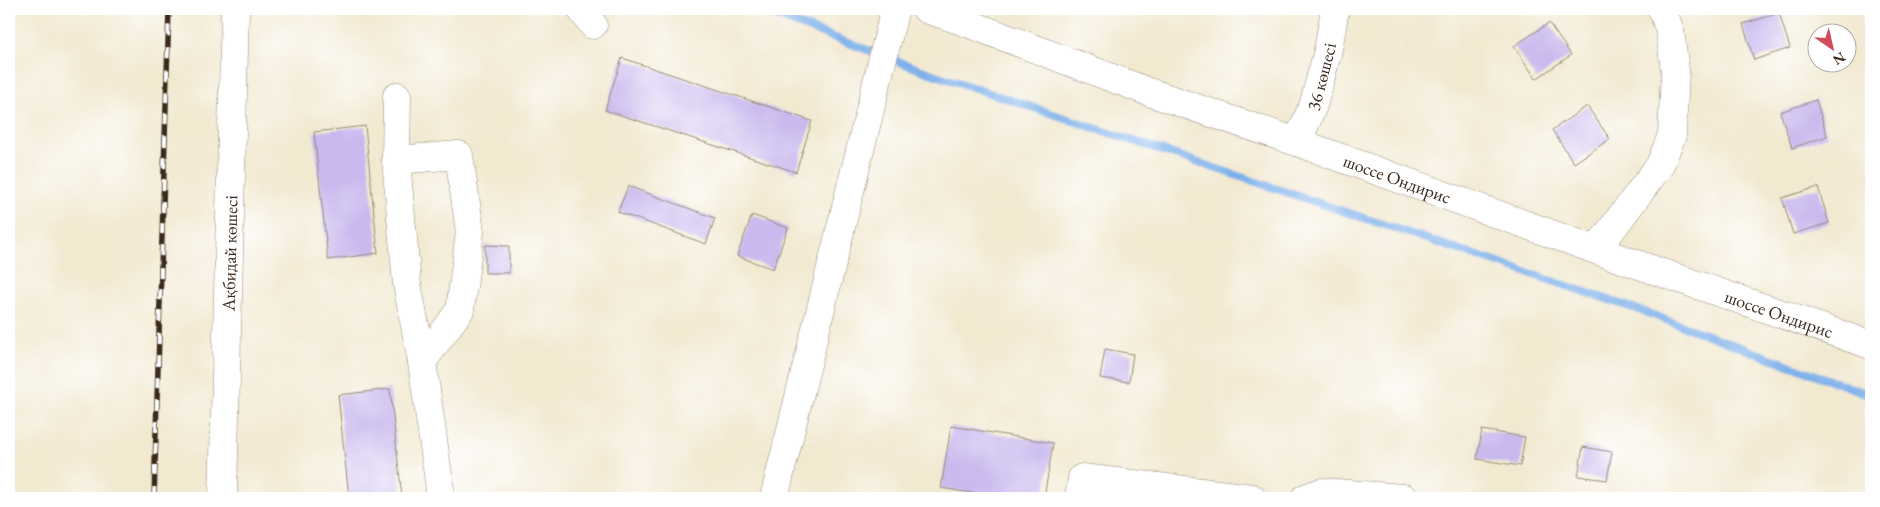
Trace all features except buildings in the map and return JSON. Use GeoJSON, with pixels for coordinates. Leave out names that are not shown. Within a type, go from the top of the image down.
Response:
{"type":"FeatureCollection","features":[{"type":"Feature","properties":{"kind":"street","name":"Ақбидай көшесі"},"geometry":{"type":"LineString","coordinates":[[223,498],[235,9]]}},
{"type":"Feature","properties":{"kind":"street"},"geometry":{"type":"LineString","coordinates":[[774,498],[895,9]]}},
{"type":"Feature","properties":{"kind":"street","name":"шоссе Ондирис"},"geometry":{"type":"LineString","coordinates":[[926,9],[960,14],[1149,92],[1297,142],[1596,250],[1871,345]]}},
{"type":"Feature","properties":{"kind":"street","name":"36 көшесі"},"geometry":{"type":"LineString","coordinates":[[1297,142],[1313,106],[1328,50],[1335,9]]}},
{"type":"Feature","properties":{"kind":"street"},"geometry":{"type":"LineString","coordinates":[[1596,250],[1660,165],[1672,135],[1675,71],[1670,31],[1662,9]]}},
{"type":"Feature","properties":{"kind":"street"},"geometry":{"type":"LineString","coordinates":[[397,96],[396,160],[407,284],[422,362],[440,489],[439,498]]}},
{"type":"Feature","properties":{"kind":"street"},"geometry":{"type":"LineString","coordinates":[[396,160],[459,155],[470,232],[460,310],[422,362]]}},
{"type":"Feature","properties":{"kind":"street"},"geometry":{"type":"LineString","coordinates":[[1079,498],[1082,478],[1252,498]]}},
{"type":"Feature","properties":{"kind":"street"},"geometry":{"type":"LineString","coordinates":[[1305,498],[1322,492],[1404,498]]}},
{"type":"Feature","properties":{"kind":"waterway"},"geometry":{"type":"LineString","coordinates":[[757,9],[927,72],[1642,311],[1871,395]]}},
{"type":"Feature","properties":{"kind":"railway"},"geometry":{"type":"LineString","coordinates":[[154,498],[169,9]]}}]}
